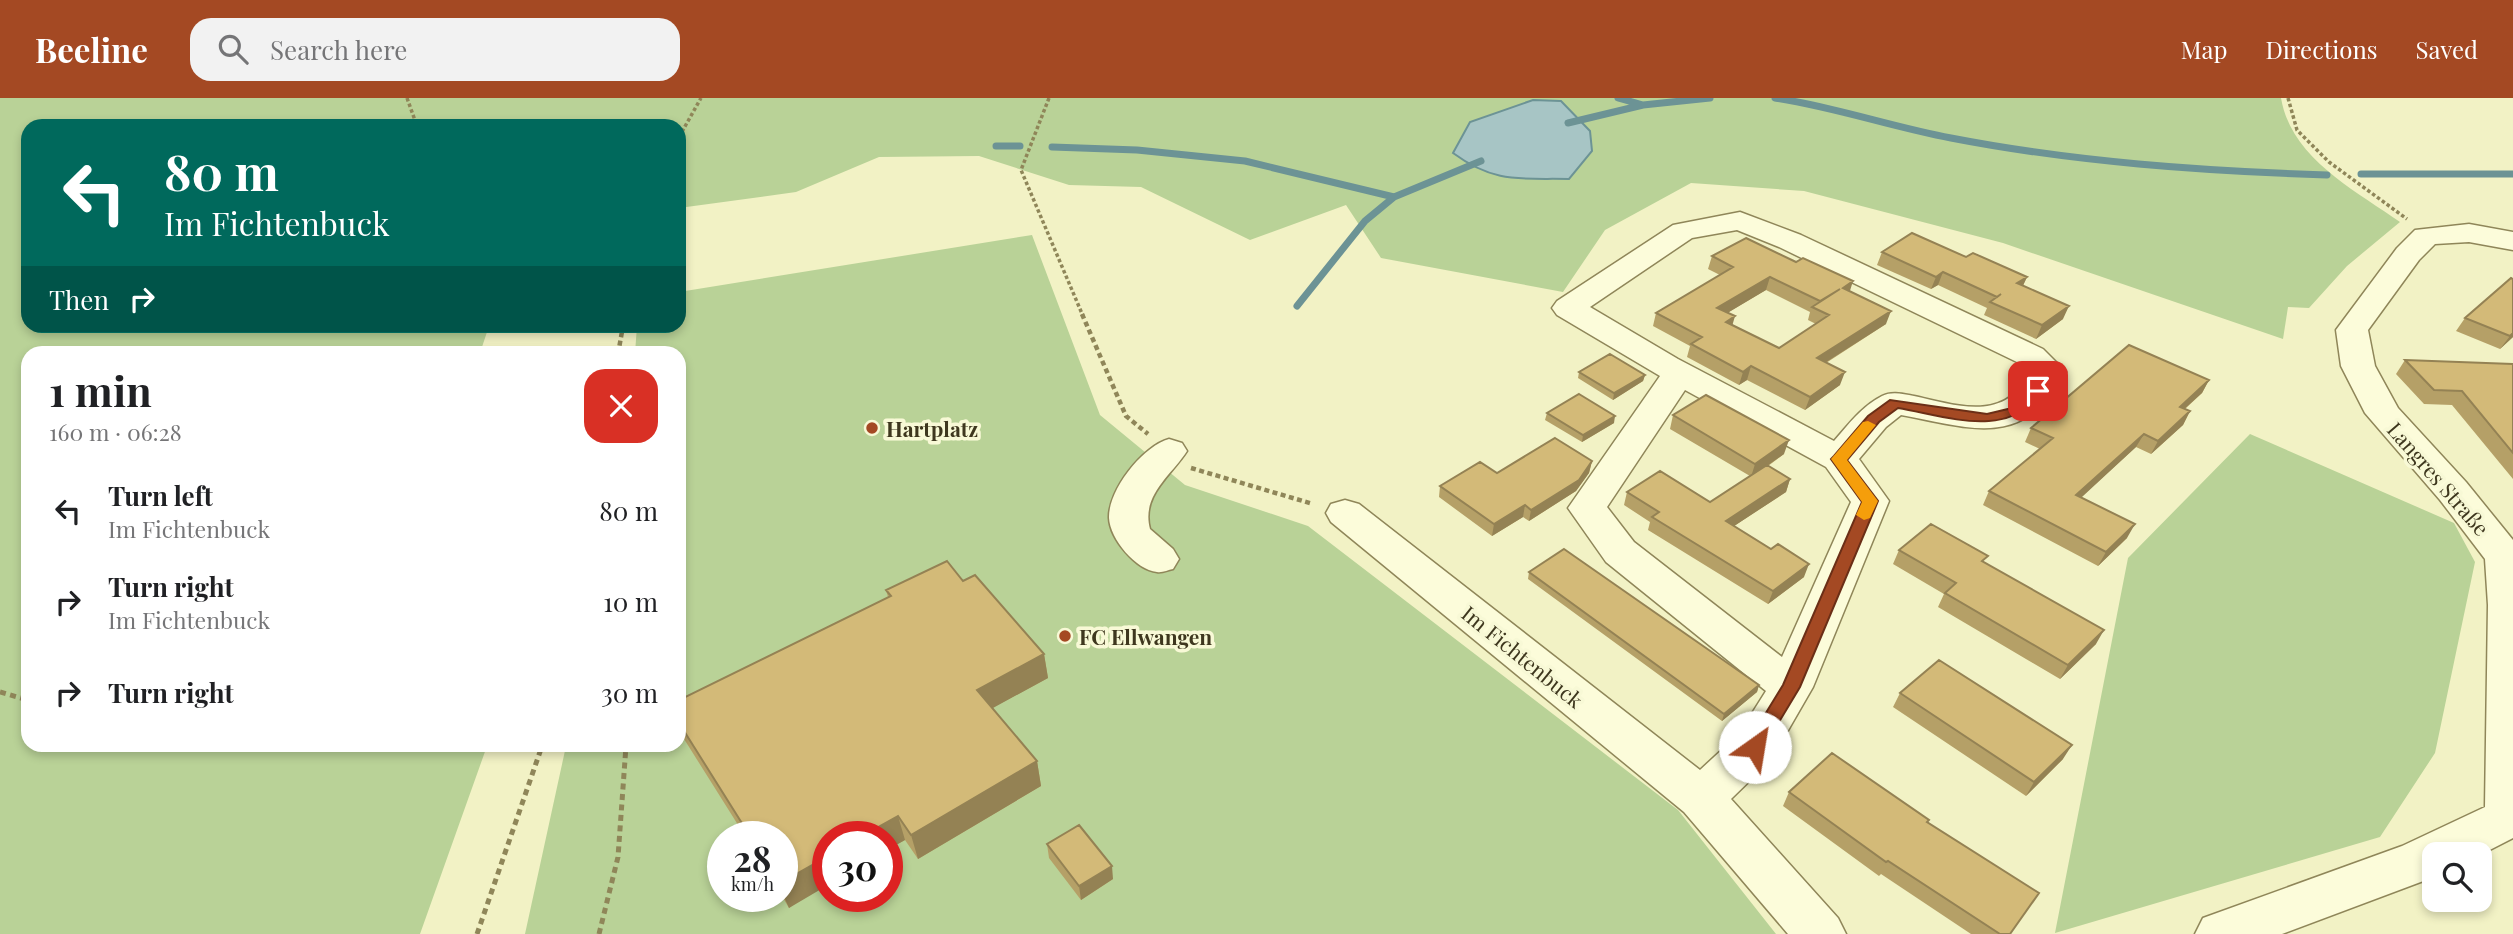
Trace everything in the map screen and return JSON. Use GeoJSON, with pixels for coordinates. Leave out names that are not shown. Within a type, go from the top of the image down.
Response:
{"type":"FeatureCollection","features":[{"type":"Feature","properties":{"kind":"street"},"geometry":{"type":"LineString","coordinates":[[1701,798],[1755,747],[1791,687],[1870,501],[1839,459],[1679,373],[1568,308],[1683,231],[1740,221],[1790,241],[2031,356],[2049,372],[2038,391],[2017,411],[1987,418],[1895,403],[1873,419],[1839,459]]}},
{"type":"Feature","properties":{"kind":"street"},"geometry":{"type":"LineString","coordinates":[[2426,236],[2469,233],[2513,241]]}},
{"type":"Feature","properties":{"kind":"street","name":"Langres Straße"},"geometry":{"type":"LineString","coordinates":[[2221,934],[2420,861],[2511,820],[2509,557],[2383,413],[2358,366],[2351,330],[2408,254],[2426,236]]}},
{"type":"Feature","properties":{"kind":"street"},"geometry":{"type":"LineString","coordinates":[[1679,373],[1587,508],[1620,552],[1791,687]]}},
{"type":"Feature","properties":{"kind":"street"},"geometry":{"type":"LineString","coordinates":[[1158,559],[1131,532],[1129,510],[1142,480],[1169,451]]}},
{"type":"Feature","properties":{"kind":"street","name":"Im Fichtenbuck"},"geometry":{"type":"LineString","coordinates":[[1345,513],[1701,798],[1820,934]]}},
{"type":"Feature","properties":{"kind":"path"},"geometry":{"type":"LineString","coordinates":[[407,98],[414,119]]}},
{"type":"Feature","properties":{"kind":"path"},"geometry":{"type":"LineString","coordinates":[[686,125],[701,98]]}},
{"type":"Feature","properties":{"kind":"path"},"geometry":{"type":"LineString","coordinates":[[1049,98],[1021,170],[1126,416],[1188,467],[1345,513]]}},
{"type":"Feature","properties":{"kind":"path"},"geometry":{"type":"LineString","coordinates":[[2288,98],[2297,130],[2321,154],[2398,210],[2426,236]]}},
{"type":"Feature","properties":{"kind":"path"},"geometry":{"type":"LineString","coordinates":[[0,692],[21,698]]}},
{"type":"Feature","properties":{"kind":"path"},"geometry":{"type":"LineString","coordinates":[[477,934],[539,752]]}},
{"type":"Feature","properties":{"kind":"path"},"geometry":{"type":"LineString","coordinates":[[599,934],[618,857],[626,752]]}},
{"type":"Feature","properties":{"kind":"green space"},"geometry":{"type":"Polygon","coordinates":[[[0,98],[2281,98],[2287,119],[2297,138],[2311,155],[2345,185],[2400,222],[2347,266],[2309,308],[2288,307],[2283,339],[2003,243],[1804,191],[1691,183],[1605,230],[1563,292],[1381,258],[1346,205],[1250,240],[1141,187],[1069,185],[979,156],[879,157],[796,192],[686,207],[686,119],[21,119],[21,333],[487,333],[482,346],[21,346],[21,752],[485,752],[420,934],[0,934],[0,98]]]}},
{"type":"Feature","properties":{"kind":"green space","name":"FC Ellwangen"},"geometry":{"type":"Polygon","coordinates":[[[1032,235],[1100,415],[1185,485],[1308,526],[1678,810],[1776,934],[525,934],[565,752],[686,752],[686,346],[636,346],[636,333],[686,333],[686,291],[1032,235]]]}},
{"type":"Feature","properties":{"kind":"green space"},"geometry":{"type":"Polygon","coordinates":[[[2250,434],[2454,523],[2475,562],[2435,753],[2380,837],[2055,933],[2128,558],[2250,434]]]}},
{"type":"Feature","properties":{"kind":"water"},"geometry":{"type":"Polygon","coordinates":[[[1533,100],[1561,101],[1590,131],[1592,151],[1569,179],[1522,179],[1496,175],[1453,153],[1470,122],[1533,100]]]}},
{"type":"Feature","properties":{"kind":"building"},"geometry":{"type":"Polygon","coordinates":[[[1912,233],[1966,257],[1973,253],[2027,277],[2017,283],[2069,306],[2042,325],[1990,302],[1997,297],[1943,272],[1936,277],[1882,252],[1912,233]]]}},
{"type":"Feature","properties":{"kind":"building"},"geometry":{"type":"Polygon","coordinates":[[[1746,238],[1796,262],[1803,258],[1853,281],[1843,288],[1891,311],[1817,358],[1845,372],[1810,397],[1751,366],[1743,372],[1691,344],[1702,337],[1656,313],[1733,267],[1712,256],[1746,238]],[[1770,277],[1717,308],[1735,316],[1726,322],[1779,348],[1829,315],[1812,307],[1840,289],[1820,301],[1770,277]]]}},
{"type":"Feature","properties":{"kind":"building"},"geometry":{"type":"Polygon","coordinates":[[[2511,278],[2513,333],[2510,336],[2465,318],[2511,278]]]}},
{"type":"Feature","properties":{"kind":"building"},"geometry":{"type":"Polygon","coordinates":[[[2129,345],[2209,380],[2180,407],[2190,411],[2158,441],[2144,434],[2076,495],[2135,524],[2106,552],[1989,491],[2053,438],[2031,428],[2129,345]]]}},
{"type":"Feature","properties":{"kind":"building"},"geometry":{"type":"Polygon","coordinates":[[[1610,354],[1645,375],[1614,393],[1579,372],[1610,354]]]}},
{"type":"Feature","properties":{"kind":"building"},"geometry":{"type":"Polygon","coordinates":[[[2405,360],[2513,364],[2513,453],[2462,391],[2434,390],[2405,360]]]}},
{"type":"Feature","properties":{"kind":"building"},"geometry":{"type":"Polygon","coordinates":[[[1579,394],[1615,416],[1583,435],[1547,413],[1579,394]]]}},
{"type":"Feature","properties":{"kind":"building"},"geometry":{"type":"Polygon","coordinates":[[[1706,395],[1789,440],[1755,464],[1673,415],[1706,395]]]}},
{"type":"Feature","properties":{"kind":"building"},"geometry":{"type":"Polygon","coordinates":[[[1555,438],[1592,461],[1579,480],[1531,510],[1525,505],[1494,524],[1440,486],[1480,462],[1497,473],[1555,438]]]}},
{"type":"Feature","properties":{"kind":"building"},"geometry":{"type":"Polygon","coordinates":[[[1767,465],[1790,479],[1726,521],[1771,549],[1778,544],[1809,564],[1773,591],[1652,517],[1659,512],[1627,492],[1660,471],[1710,502],[1767,465]]]}},
{"type":"Feature","properties":{"kind":"building"},"geometry":{"type":"Polygon","coordinates":[[[1931,524],[1988,556],[1982,561],[2104,630],[2068,665],[1945,593],[1956,583],[1899,550],[1931,524]]]}},
{"type":"Feature","properties":{"kind":"building"},"geometry":{"type":"Polygon","coordinates":[[[1564,549],[1759,685],[1724,714],[1529,572],[1564,549]]]}},
{"type":"Feature","properties":{"kind":"building"},"geometry":{"type":"Polygon","coordinates":[[[947,561],[963,581],[975,575],[1044,654],[977,690],[1037,761],[911,835],[898,816],[889,821],[812,821],[812,865],[798,873],[798,821],[741,821],[686,734],[686,697],[891,596],[886,590],[947,561]]]}},
{"type":"Feature","properties":{"kind":"building"},"geometry":{"type":"Polygon","coordinates":[[[1939,660],[2072,745],[2034,782],[1900,693],[1939,660]]]}},
{"type":"Feature","properties":{"kind":"building"},"geometry":{"type":"Polygon","coordinates":[[[1832,753],[1929,820],[1927,822],[2039,893],[2010,934],[2000,934],[1886,862],[1789,792],[1832,753]]]}},
{"type":"Feature","properties":{"kind":"building"},"geometry":{"type":"Polygon","coordinates":[[[1079,825],[1112,866],[1079,886],[1047,844],[1079,825]]]}},
{"type":"Feature","properties":{"kind":"waterway"},"geometry":{"type":"LineString","coordinates":[[1618,98],[1643,105]]}},
{"type":"Feature","properties":{"kind":"waterway"},"geometry":{"type":"LineString","coordinates":[[1643,105],[1710,98]]}},
{"type":"Feature","properties":{"kind":"waterway"},"geometry":{"type":"LineString","coordinates":[[1775,98],[1820,106],[1929,133],[2044,153],[2186,168],[2327,175]]}},
{"type":"Feature","properties":{"kind":"waterway"},"geometry":{"type":"LineString","coordinates":[[1568,123],[1643,105]]}},
{"type":"Feature","properties":{"kind":"waterway"},"geometry":{"type":"LineString","coordinates":[[996,146],[1020,146]]}},
{"type":"Feature","properties":{"kind":"waterway"},"geometry":{"type":"LineString","coordinates":[[1052,147],[1137,150],[1245,161],[1394,197]]}},
{"type":"Feature","properties":{"kind":"waterway"},"geometry":{"type":"LineString","coordinates":[[1394,197],[1481,161]]}},
{"type":"Feature","properties":{"kind":"waterway"},"geometry":{"type":"LineString","coordinates":[[2361,174],[2513,174]]}},
{"type":"Feature","properties":{"kind":"waterway"},"geometry":{"type":"LineString","coordinates":[[1297,306],[1365,221],[1394,197]]}},
{"type":"Feature","properties":{"kind":"slow traffic"},"geometry":{"type":"LineString","coordinates":[[1864,515],[1870,501],[1839,459],[1868,425]]}},
{"type":"Feature","properties":{"kind":"place","name":"Hartplatz"},"geometry":{"type":"Point","coordinates":[872,428]}},
{"type":"Feature","properties":{"kind":"place","name":"FC Ellwangen"},"geometry":{"type":"Point","coordinates":[1065,636]}},
{"type":"Feature","properties":{"kind":"route"},"geometry":{"type":"LineString","coordinates":[[1755,747],[1791,687],[1870,501],[1839,459],[1873,419],[1895,403],[1987,418],[2017,411],[2038,391]]}}]}
